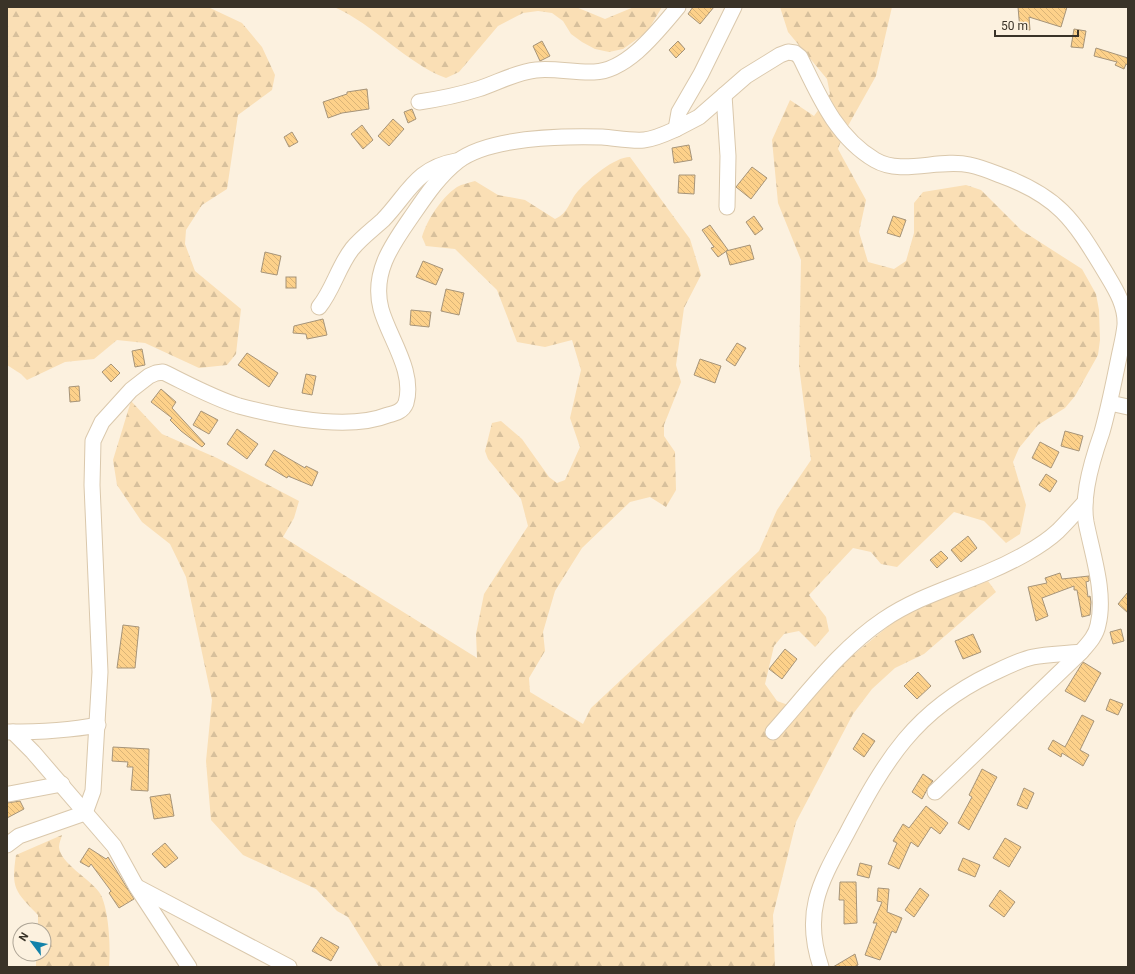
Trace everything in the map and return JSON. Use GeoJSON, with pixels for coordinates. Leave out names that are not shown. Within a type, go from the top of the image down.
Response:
{"type":"FeatureCollection","features":[{"type":"Feature","properties":{"kind":"street"},"geometry":{"type":"LineString","coordinates":[[419,102],[439,99],[478,89],[536,70],[582,72],[609,70],[622,63],[644,44],[678,7]]}},
{"type":"Feature","properties":{"kind":"street"},"geometry":{"type":"LineString","coordinates":[[676,129],[679,112],[701,74],[734,7]]}},
{"type":"Feature","properties":{"kind":"street"},"geometry":{"type":"LineString","coordinates":[[319,307],[332,288],[352,249],[382,220],[412,184],[441,164],[459,160],[505,143],[536,138],[575,137],[643,140],[661,136],[699,117],[746,76],[780,55],[788,52],[795,53],[800,57],[830,117],[844,133],[876,161],[890,166],[915,167],[951,162],[971,165],[1027,185],[1057,205],[1068,217],[1098,260],[1117,293],[1122,305],[1125,324],[1110,403],[1088,481],[1085,502],[1086,520],[1098,578],[1100,612],[1098,627],[1093,638],[1081,652],[936,792]]}},
{"type":"Feature","properties":{"kind":"street"},"geometry":{"type":"LineString","coordinates":[[724,94],[728,156],[727,207]]}},
{"type":"Feature","properties":{"kind":"street"},"geometry":{"type":"LineString","coordinates":[[7,844],[19,836],[85,813],[94,791],[100,672],[92,485],[93,440],[102,422],[131,390],[156,372],[163,372],[238,405],[311,420],[373,421],[399,411],[404,407],[407,389],[399,352],[381,310],[379,278],[383,262],[399,233],[439,178],[459,160]]}},
{"type":"Feature","properties":{"kind":"street"},"geometry":{"type":"LineString","coordinates":[[1110,403],[1128,407]]}},
{"type":"Feature","properties":{"kind":"street"},"geometry":{"type":"LineString","coordinates":[[773,732],[832,665],[860,637],[884,619],[930,595],[989,572],[1032,549],[1057,532],[1085,502]]}},
{"type":"Feature","properties":{"kind":"street"},"geometry":{"type":"LineString","coordinates":[[821,967],[814,948],[812,930],[813,911],[819,890],[828,869],[877,778],[909,733],[922,720],[955,694],[998,671],[1031,658],[1081,652]]}},
{"type":"Feature","properties":{"kind":"street"},"geometry":{"type":"LineString","coordinates":[[10,732],[75,730],[98,725]]}},
{"type":"Feature","properties":{"kind":"street"},"geometry":{"type":"LineString","coordinates":[[10,732],[62,784],[114,846],[136,886],[189,967]]}},
{"type":"Feature","properties":{"kind":"street"},"geometry":{"type":"LineString","coordinates":[[9,794],[62,784]]}},
{"type":"Feature","properties":{"kind":"street"},"geometry":{"type":"LineString","coordinates":[[136,886],[288,967]]}},
{"type":"Feature","properties":{"kind":"green space"},"geometry":{"type":"Polygon","coordinates":[[[7,7],[208,7],[242,23],[262,47],[275,75],[272,90],[238,115],[227,189],[202,205],[186,230],[185,244],[195,271],[241,309],[236,354],[227,365],[199,368],[145,343],[117,340],[94,359],[65,362],[27,380],[7,365],[7,7]]]}},
{"type":"Feature","properties":{"kind":"green space"},"geometry":{"type":"Polygon","coordinates":[[[334,7],[576,7],[605,19],[634,7],[662,7],[647,32],[623,49],[609,52],[595,49],[582,42],[571,34],[563,21],[552,13],[538,11],[523,13],[498,26],[459,72],[446,78],[417,63],[363,24],[334,7]]]}},
{"type":"Feature","properties":{"kind":"green space"},"geometry":{"type":"Polygon","coordinates":[[[780,7],[892,7],[876,76],[844,133],[838,149],[866,200],[859,232],[868,262],[894,269],[906,261],[914,233],[914,203],[923,192],[966,185],[981,190],[1021,230],[1082,269],[1096,294],[1099,310],[1100,340],[1098,355],[1075,396],[1065,408],[1038,425],[1019,448],[1013,462],[1026,505],[1020,534],[1006,543],[984,521],[954,512],[897,567],[881,564],[871,552],[853,548],[809,595],[826,617],[829,631],[815,647],[799,631],[784,634],[774,646],[765,684],[777,701],[791,706],[908,610],[988,581],[996,592],[924,654],[895,668],[872,689],[853,714],[796,822],[773,915],[775,967],[379,967],[348,917],[337,911],[316,889],[243,855],[211,820],[206,761],[212,700],[186,577],[170,544],[142,522],[117,485],[113,460],[131,401],[162,434],[217,458],[299,501],[294,518],[283,537],[477,658],[476,634],[484,594],[528,526],[521,499],[488,459],[485,451],[492,423],[501,421],[522,439],[549,477],[557,483],[565,480],[580,447],[570,418],[581,370],[572,340],[545,347],[517,342],[497,290],[455,249],[426,246],[422,237],[424,230],[445,197],[457,187],[475,181],[498,195],[525,200],[555,219],[563,214],[578,191],[595,175],[609,165],[624,158],[630,157],[690,239],[701,275],[684,308],[676,365],[681,382],[664,425],[664,436],[675,452],[676,490],[666,507],[650,497],[630,502],[582,548],[555,591],[543,632],[545,651],[529,678],[530,692],[583,724],[591,708],[759,551],[777,510],[811,460],[799,366],[801,260],[778,203],[772,140],[790,100],[814,116],[830,94],[827,79],[788,32],[780,7]]]}},
{"type":"Feature","properties":{"kind":"green space"},"geometry":{"type":"Polygon","coordinates":[[[62,835],[59,847],[64,859],[95,887],[102,898],[107,917],[110,950],[109,967],[36,967],[36,962],[52,962],[52,922],[38,922],[38,915],[16,889],[14,875],[16,855],[62,835]]]}},
{"type":"Feature","properties":{"kind":"building"},"geometry":{"type":"Polygon","coordinates":[[[693,7],[714,7],[700,24],[688,14],[693,7]]]}},
{"type":"Feature","properties":{"kind":"building"},"geometry":{"type":"Polygon","coordinates":[[[1018,7],[1067,7],[1061,27],[1029,17],[1030,30],[1020,30],[1018,7]]]}},
{"type":"Feature","properties":{"kind":"building"},"geometry":{"type":"Polygon","coordinates":[[[1074,29],[1086,31],[1083,48],[1071,47],[1074,29]]]}},
{"type":"Feature","properties":{"kind":"building"},"geometry":{"type":"Polygon","coordinates":[[[542,41],[550,56],[540,61],[533,46],[542,41]]]}},
{"type":"Feature","properties":{"kind":"building"},"geometry":{"type":"Polygon","coordinates":[[[678,41],[685,49],[676,58],[669,50],[678,41]]]}},
{"type":"Feature","properties":{"kind":"building"},"geometry":{"type":"Polygon","coordinates":[[[1096,48],[1128,58],[1128,65],[1126,64],[1124,69],[1115,65],[1117,62],[1094,56],[1096,48]]]}},
{"type":"Feature","properties":{"kind":"building"},"geometry":{"type":"Polygon","coordinates":[[[367,89],[369,109],[342,113],[328,118],[323,102],[347,94],[347,92],[367,89]]]}},
{"type":"Feature","properties":{"kind":"building"},"geometry":{"type":"Polygon","coordinates":[[[412,109],[416,119],[408,123],[404,112],[412,109]]]}},
{"type":"Feature","properties":{"kind":"building"},"geometry":{"type":"Polygon","coordinates":[[[393,119],[404,129],[389,146],[378,136],[393,119]]]}},
{"type":"Feature","properties":{"kind":"building"},"geometry":{"type":"Polygon","coordinates":[[[362,125],[373,140],[363,149],[351,134],[362,125]]]}},
{"type":"Feature","properties":{"kind":"building"},"geometry":{"type":"Polygon","coordinates":[[[292,132],[298,142],[289,147],[284,137],[292,132]]]}},
{"type":"Feature","properties":{"kind":"building"},"geometry":{"type":"Polygon","coordinates":[[[689,145],[692,160],[674,163],[672,148],[689,145]]]}},
{"type":"Feature","properties":{"kind":"building"},"geometry":{"type":"Polygon","coordinates":[[[752,167],[767,178],[751,199],[736,187],[752,167]]]}},
{"type":"Feature","properties":{"kind":"building"},"geometry":{"type":"Polygon","coordinates":[[[679,175],[695,175],[694,194],[678,193],[679,175]]]}},
{"type":"Feature","properties":{"kind":"building"},"geometry":{"type":"Polygon","coordinates":[[[754,216],[763,229],[755,235],[746,222],[754,216]]]}},
{"type":"Feature","properties":{"kind":"building"},"geometry":{"type":"Polygon","coordinates":[[[893,216],[906,220],[900,237],[887,233],[893,216]]]}},
{"type":"Feature","properties":{"kind":"building"},"geometry":{"type":"Polygon","coordinates":[[[710,225],[728,250],[718,257],[711,248],[714,247],[702,230],[710,225]]]}},
{"type":"Feature","properties":{"kind":"building"},"geometry":{"type":"Polygon","coordinates":[[[750,245],[754,259],[730,265],[726,251],[750,245]]]}},
{"type":"Feature","properties":{"kind":"building"},"geometry":{"type":"Polygon","coordinates":[[[265,252],[281,256],[277,275],[261,272],[265,252]]]}},
{"type":"Feature","properties":{"kind":"building"},"geometry":{"type":"Polygon","coordinates":[[[423,261],[443,269],[436,285],[416,277],[423,261]]]}},
{"type":"Feature","properties":{"kind":"building"},"geometry":{"type":"Polygon","coordinates":[[[286,277],[296,277],[296,288],[286,288],[286,277]]]}},
{"type":"Feature","properties":{"kind":"building"},"geometry":{"type":"Polygon","coordinates":[[[446,289],[464,293],[459,315],[441,311],[446,289]]]}},
{"type":"Feature","properties":{"kind":"building"},"geometry":{"type":"Polygon","coordinates":[[[411,310],[431,312],[429,327],[410,325],[411,310]]]}},
{"type":"Feature","properties":{"kind":"building"},"geometry":{"type":"Polygon","coordinates":[[[323,319],[327,335],[307,339],[306,334],[293,333],[294,326],[323,319]]]}},
{"type":"Feature","properties":{"kind":"building"},"geometry":{"type":"Polygon","coordinates":[[[737,343],[746,348],[735,366],[726,360],[737,343]]]}},
{"type":"Feature","properties":{"kind":"building"},"geometry":{"type":"Polygon","coordinates":[[[142,349],[145,365],[135,367],[132,351],[142,349]]]}},
{"type":"Feature","properties":{"kind":"building"},"geometry":{"type":"Polygon","coordinates":[[[247,353],[278,373],[269,387],[238,365],[247,353]]]}},
{"type":"Feature","properties":{"kind":"building"},"geometry":{"type":"Polygon","coordinates":[[[700,359],[721,366],[715,383],[694,375],[700,359]]]}},
{"type":"Feature","properties":{"kind":"building"},"geometry":{"type":"Polygon","coordinates":[[[111,364],[120,373],[111,382],[102,372],[111,364]]]}},
{"type":"Feature","properties":{"kind":"building"},"geometry":{"type":"Polygon","coordinates":[[[306,374],[316,376],[312,395],[302,393],[306,374]]]}},
{"type":"Feature","properties":{"kind":"building"},"geometry":{"type":"Polygon","coordinates":[[[79,386],[80,401],[70,402],[69,387],[79,386]]]}},
{"type":"Feature","properties":{"kind":"building"},"geometry":{"type":"Polygon","coordinates":[[[161,389],[176,402],[172,408],[205,444],[202,447],[181,431],[170,420],[172,418],[151,402],[161,389]]]}},
{"type":"Feature","properties":{"kind":"building"},"geometry":{"type":"Polygon","coordinates":[[[201,411],[218,420],[209,434],[193,425],[201,411]]]}},
{"type":"Feature","properties":{"kind":"building"},"geometry":{"type":"Polygon","coordinates":[[[237,429],[258,444],[247,459],[227,444],[237,429]]]}},
{"type":"Feature","properties":{"kind":"building"},"geometry":{"type":"Polygon","coordinates":[[[1065,431],[1083,436],[1079,451],[1061,446],[1065,431]]]}},
{"type":"Feature","properties":{"kind":"building"},"geometry":{"type":"Polygon","coordinates":[[[1040,442],[1059,452],[1051,468],[1032,458],[1040,442]]]}},
{"type":"Feature","properties":{"kind":"building"},"geometry":{"type":"Polygon","coordinates":[[[274,450],[305,468],[306,466],[318,472],[312,486],[288,476],[287,478],[265,465],[274,450]]]}},
{"type":"Feature","properties":{"kind":"building"},"geometry":{"type":"Polygon","coordinates":[[[1046,474],[1057,481],[1050,492],[1039,485],[1046,474]]]}},
{"type":"Feature","properties":{"kind":"building"},"geometry":{"type":"Polygon","coordinates":[[[968,536],[977,548],[961,562],[951,550],[968,536]]]}},
{"type":"Feature","properties":{"kind":"building"},"geometry":{"type":"Polygon","coordinates":[[[941,551],[948,558],[937,568],[930,560],[941,551]]]}},
{"type":"Feature","properties":{"kind":"building"},"geometry":{"type":"Polygon","coordinates":[[[1060,573],[1062,579],[1089,576],[1089,581],[1086,582],[1088,597],[1090,596],[1091,602],[1090,615],[1082,617],[1077,590],[1074,590],[1074,586],[1042,598],[1048,616],[1036,621],[1028,587],[1047,583],[1045,578],[1060,573]]]}},
{"type":"Feature","properties":{"kind":"building"},"geometry":{"type":"Polygon","coordinates":[[[1128,592],[1128,613],[1118,604],[1128,592]]]}},
{"type":"Feature","properties":{"kind":"building"},"geometry":{"type":"Polygon","coordinates":[[[123,625],[139,627],[135,668],[117,668],[123,625]]]}},
{"type":"Feature","properties":{"kind":"building"},"geometry":{"type":"Polygon","coordinates":[[[1121,629],[1124,641],[1113,644],[1110,632],[1121,629]]]}},
{"type":"Feature","properties":{"kind":"building"},"geometry":{"type":"Polygon","coordinates":[[[973,634],[981,652],[963,659],[955,641],[973,634]]]}},
{"type":"Feature","properties":{"kind":"building"},"geometry":{"type":"Polygon","coordinates":[[[785,649],[797,659],[782,679],[769,669],[785,649]]]}},
{"type":"Feature","properties":{"kind":"building"},"geometry":{"type":"Polygon","coordinates":[[[1083,662],[1101,673],[1085,702],[1065,691],[1083,662]]]}},
{"type":"Feature","properties":{"kind":"building"},"geometry":{"type":"Polygon","coordinates":[[[918,672],[931,686],[917,699],[904,686],[918,672]]]}},
{"type":"Feature","properties":{"kind":"building"},"geometry":{"type":"Polygon","coordinates":[[[1110,699],[1123,704],[1118,715],[1106,710],[1110,699]]]}},
{"type":"Feature","properties":{"kind":"building"},"geometry":{"type":"Polygon","coordinates":[[[1082,715],[1094,721],[1080,750],[1089,755],[1083,766],[1062,753],[1061,757],[1048,749],[1053,740],[1065,747],[1082,715]]]}},
{"type":"Feature","properties":{"kind":"building"},"geometry":{"type":"Polygon","coordinates":[[[863,733],[875,741],[864,757],[853,749],[863,733]]]}},
{"type":"Feature","properties":{"kind":"building"},"geometry":{"type":"Polygon","coordinates":[[[113,747],[149,749],[148,791],[131,790],[133,767],[127,767],[128,762],[112,761],[113,747]]]}},
{"type":"Feature","properties":{"kind":"building"},"geometry":{"type":"Polygon","coordinates":[[[982,769],[997,777],[969,830],[958,823],[972,797],[969,795],[982,769]]]}},
{"type":"Feature","properties":{"kind":"building"},"geometry":{"type":"Polygon","coordinates":[[[923,774],[933,781],[922,799],[912,792],[923,774]]]}},
{"type":"Feature","properties":{"kind":"building"},"geometry":{"type":"Polygon","coordinates":[[[1024,788],[1034,793],[1027,809],[1017,805],[1024,788]]]}},
{"type":"Feature","properties":{"kind":"building"},"geometry":{"type":"Polygon","coordinates":[[[170,794],[174,816],[154,819],[150,797],[170,794]]]}},
{"type":"Feature","properties":{"kind":"building"},"geometry":{"type":"Polygon","coordinates":[[[20,801],[24,809],[7,818],[7,803],[20,801]]]}},
{"type":"Feature","properties":{"kind":"building"},"geometry":{"type":"Polygon","coordinates":[[[926,806],[948,823],[940,834],[931,827],[918,847],[911,842],[899,869],[888,864],[897,843],[893,841],[903,824],[909,828],[926,806]]]}},
{"type":"Feature","properties":{"kind":"building"},"geometry":{"type":"Polygon","coordinates":[[[1005,838],[1021,847],[1009,867],[993,858],[1005,838]]]}},
{"type":"Feature","properties":{"kind":"building"},"geometry":{"type":"Polygon","coordinates":[[[165,843],[178,858],[165,868],[152,854],[165,843]]]}},
{"type":"Feature","properties":{"kind":"building"},"geometry":{"type":"Polygon","coordinates":[[[89,848],[106,859],[108,857],[134,899],[119,908],[109,893],[111,891],[91,864],[89,867],[80,862],[89,848]]]}},
{"type":"Feature","properties":{"kind":"building"},"geometry":{"type":"Polygon","coordinates":[[[963,858],[980,865],[975,877],[958,870],[963,858]]]}},
{"type":"Feature","properties":{"kind":"building"},"geometry":{"type":"Polygon","coordinates":[[[860,863],[872,866],[869,878],[857,875],[860,863]]]}},
{"type":"Feature","properties":{"kind":"building"},"geometry":{"type":"Polygon","coordinates":[[[840,882],[856,882],[857,923],[844,924],[844,900],[839,900],[840,882]]]}},
{"type":"Feature","properties":{"kind":"building"},"geometry":{"type":"Polygon","coordinates":[[[878,888],[889,889],[887,912],[902,918],[896,933],[892,931],[880,960],[865,955],[877,923],[873,923],[882,902],[877,901],[878,888]]]}},
{"type":"Feature","properties":{"kind":"building"},"geometry":{"type":"Polygon","coordinates":[[[920,888],[929,895],[914,917],[905,910],[920,888]]]}},
{"type":"Feature","properties":{"kind":"building"},"geometry":{"type":"Polygon","coordinates":[[[1000,890],[1015,902],[1004,917],[989,906],[1000,890]]]}},
{"type":"Feature","properties":{"kind":"building"},"geometry":{"type":"Polygon","coordinates":[[[321,937],[339,947],[331,961],[312,951],[321,937]]]}},
{"type":"Feature","properties":{"kind":"building"},"geometry":{"type":"Polygon","coordinates":[[[855,954],[858,965],[854,967],[833,967],[855,954]]]}}]}
